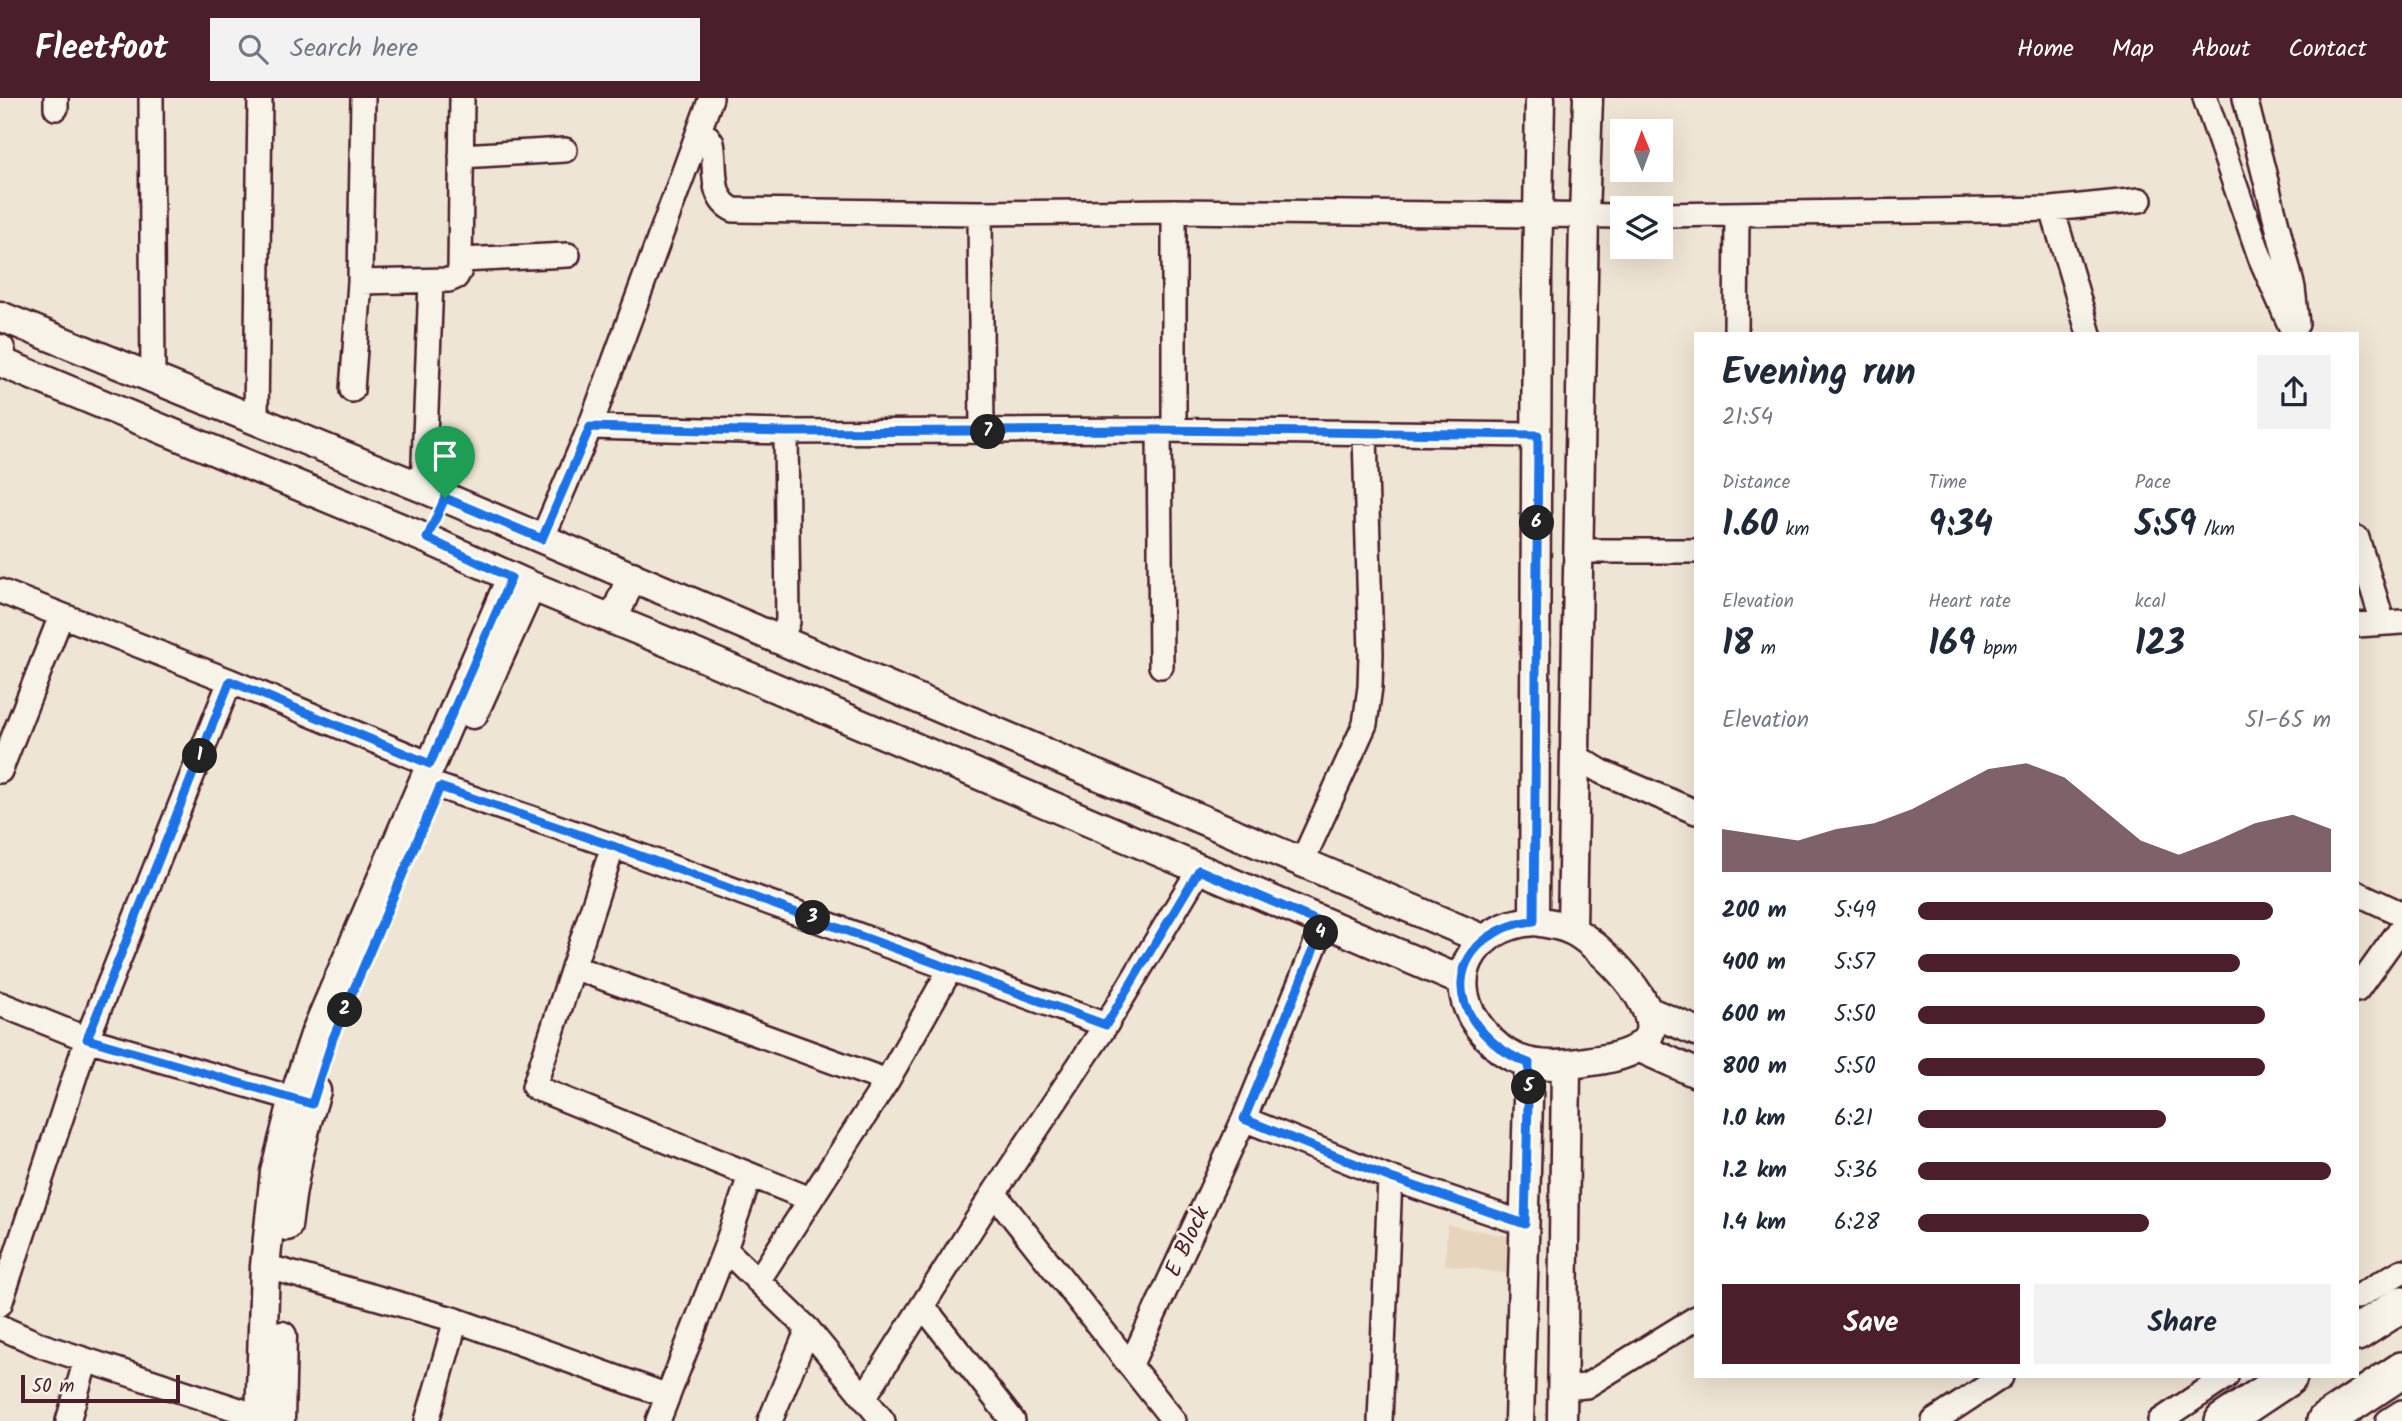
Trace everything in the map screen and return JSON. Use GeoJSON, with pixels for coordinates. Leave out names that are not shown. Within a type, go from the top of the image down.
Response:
{"type":"FeatureCollection","features":[{"type":"Feature","properties":{"kind":"main road"},"geometry":{"type":"LineString","coordinates":[[2359,1322],[2402,1304]]}},
{"type":"Feature","properties":{"kind":"main road"},"geometry":{"type":"LineString","coordinates":[[2325,1421],[2402,1370]]}},
{"type":"Feature","properties":{"kind":"main road"},"geometry":{"type":"LineString","coordinates":[[2223,1421],[2288,1378]]}},
{"type":"Feature","properties":{"kind":"street"},"geometry":{"type":"LineString","coordinates":[[151,98],[153,377]]}},
{"type":"Feature","properties":{"kind":"street"},"geometry":{"type":"LineString","coordinates":[[256,419],[260,98]]}},
{"type":"Feature","properties":{"kind":"street"},"geometry":{"type":"LineString","coordinates":[[352,390],[360,282],[363,98]]}},
{"type":"Feature","properties":{"kind":"street"},"geometry":{"type":"LineString","coordinates":[[360,282],[456,278],[462,260],[462,98]]}},
{"type":"Feature","properties":{"kind":"street"},"geometry":{"type":"LineString","coordinates":[[542,539],[590,427],[711,98]]}},
{"type":"Feature","properties":{"kind":"street"},"geometry":{"type":"LineString","coordinates":[[1534,921],[1540,98]]}},
{"type":"Feature","properties":{"kind":"street"},"geometry":{"type":"LineString","coordinates":[[1572,930],[1588,98]]}},
{"type":"Feature","properties":{"kind":"street"},"geometry":{"type":"LineString","coordinates":[[2205,98],[2260,257],[2295,332]]}},
{"type":"Feature","properties":{"kind":"street"},"geometry":{"type":"LineString","coordinates":[[2245,98],[2293,288],[2296,332]]}},
{"type":"Feature","properties":{"kind":"street"},"geometry":{"type":"LineString","coordinates":[[699,132],[712,143],[718,194],[726,206],[734,210],[980,214],[1174,211],[1610,216]]}},
{"type":"Feature","properties":{"kind":"street"},"geometry":{"type":"LineString","coordinates":[[461,156],[565,150]]}},
{"type":"Feature","properties":{"kind":"street"},"geometry":{"type":"LineString","coordinates":[[1673,215],[2052,209],[2140,200]]}},
{"type":"Feature","properties":{"kind":"street"},"geometry":{"type":"LineString","coordinates":[[2052,209],[2088,332]]}},
{"type":"Feature","properties":{"kind":"street"},"geometry":{"type":"LineString","coordinates":[[1161,666],[1174,211]]}},
{"type":"Feature","properties":{"kind":"street"},"geometry":{"type":"LineString","coordinates":[[980,214],[982,432]]}},
{"type":"Feature","properties":{"kind":"street"},"geometry":{"type":"LineString","coordinates":[[1736,332],[1737,215]]}},
{"type":"Feature","properties":{"kind":"street"},"geometry":{"type":"LineString","coordinates":[[462,260],[568,255]]}},
{"type":"Feature","properties":{"kind":"street"},"geometry":{"type":"LineString","coordinates":[[427,538],[434,493],[431,281]]}},
{"type":"Feature","properties":{"kind":"street"},"geometry":{"type":"LineString","coordinates":[[0,316],[256,419],[632,576],[1485,940]]}},
{"type":"Feature","properties":{"kind":"street"},"geometry":{"type":"LineString","coordinates":[[0,349],[3,363],[427,538],[521,582],[1462,981]]}},
{"type":"Feature","properties":{"kind":"street"},"geometry":{"type":"LineString","coordinates":[[590,427],[786,432],[1167,430],[1538,435]]}},
{"type":"Feature","properties":{"kind":"street"},"geometry":{"type":"LineString","coordinates":[[780,641],[788,622],[786,432]]}},
{"type":"Feature","properties":{"kind":"street"},"geometry":{"type":"LineString","coordinates":[[1302,862],[1365,724],[1371,653],[1365,434]]}},
{"type":"Feature","properties":{"kind":"street"},"geometry":{"type":"LineString","coordinates":[[2359,543],[2393,622],[2359,625]]}},
{"type":"Feature","properties":{"kind":"street"},"geometry":{"type":"LineString","coordinates":[[1579,551],[1694,551]]}},
{"type":"Feature","properties":{"kind":"street"},"geometry":{"type":"LineString","coordinates":[[612,620],[632,576]]}},
{"type":"Feature","properties":{"kind":"street"},"geometry":{"type":"LineString","coordinates":[[0,1327],[43,1346],[270,1420],[275,1172],[303,1101],[316,1032],[435,776],[521,582]]}},
{"type":"Feature","properties":{"kind":"street"},"geometry":{"type":"LineString","coordinates":[[0,591],[230,681],[435,776],[613,846],[1106,1025]]}},
{"type":"Feature","properties":{"kind":"street"},"geometry":{"type":"LineString","coordinates":[[682,648],[705,608]]}},
{"type":"Feature","properties":{"kind":"street"},"geometry":{"type":"LineString","coordinates":[[0,771],[61,616]]}},
{"type":"Feature","properties":{"kind":"street"},"geometry":{"type":"LineString","coordinates":[[0,1304],[87,1039],[230,681]]}},
{"type":"Feature","properties":{"kind":"street"},"geometry":{"type":"LineString","coordinates":[[1574,756],[1602,772],[1694,811]]}},
{"type":"Feature","properties":{"kind":"street"},"geometry":{"type":"LineString","coordinates":[[613,846],[534,1087],[810,1199]]}},
{"type":"Feature","properties":{"kind":"street"},"geometry":{"type":"LineString","coordinates":[[864,1396],[1106,1025],[1199,870]]}},
{"type":"Feature","properties":{"kind":"street"},"geometry":{"type":"LineString","coordinates":[[2359,894],[2402,914]]}},
{"type":"Feature","properties":{"kind":"street"},"geometry":{"type":"LineString","coordinates":[[1534,921],[1572,930],[1615,965],[1647,1011],[1651,1022],[1646,1040],[1638,1047],[1598,1060],[1566,1065],[1529,1063],[1508,1055],[1490,1041],[1479,1028],[1466,1003],[1462,981],[1469,960],[1485,940],[1506,926],[1534,921]]}},
{"type":"Feature","properties":{"kind":"street","name":"E Block"},"geometry":{"type":"LineString","coordinates":[[1131,1364],[1244,1119],[1324,924]]}},
{"type":"Feature","properties":{"kind":"street"},"geometry":{"type":"LineString","coordinates":[[2359,987],[2402,927]]}},
{"type":"Feature","properties":{"kind":"street"},"geometry":{"type":"LineString","coordinates":[[573,967],[887,1081]]}},
{"type":"Feature","properties":{"kind":"street"},"geometry":{"type":"LineString","coordinates":[[758,1281],[887,1081],[951,968]]}},
{"type":"Feature","properties":{"kind":"street"},"geometry":{"type":"LineString","coordinates":[[0,1004],[87,1039],[303,1101]]}},
{"type":"Feature","properties":{"kind":"street"},"geometry":{"type":"LineString","coordinates":[[1647,1011],[1694,1030]]}},
{"type":"Feature","properties":{"kind":"street"},"geometry":{"type":"LineString","coordinates":[[1638,1047],[1694,1072]]}},
{"type":"Feature","properties":{"kind":"street"},"geometry":{"type":"LineString","coordinates":[[1519,1421],[1529,1063]]}},
{"type":"Feature","properties":{"kind":"street"},"geometry":{"type":"LineString","coordinates":[[1562,1421],[1566,1065]]}},
{"type":"Feature","properties":{"kind":"street"},"geometry":{"type":"LineString","coordinates":[[1244,1119],[1391,1178],[1525,1224]]}},
{"type":"Feature","properties":{"kind":"street"},"geometry":{"type":"LineString","coordinates":[[658,1421],[725,1249],[750,1176]]}},
{"type":"Feature","properties":{"kind":"street"},"geometry":{"type":"LineString","coordinates":[[1380,1421],[1391,1178]]}},
{"type":"Feature","properties":{"kind":"street"},"geometry":{"type":"LineString","coordinates":[[994,1194],[1174,1421]]}},
{"type":"Feature","properties":{"kind":"street"},"geometry":{"type":"LineString","coordinates":[[725,1249],[808,1329],[883,1421]]}},
{"type":"Feature","properties":{"kind":"street"},"geometry":{"type":"LineString","coordinates":[[274,1269],[456,1320],[668,1396]]}},
{"type":"Feature","properties":{"kind":"street"},"geometry":{"type":"LineString","coordinates":[[2359,1321],[2402,1272]]}},
{"type":"Feature","properties":{"kind":"street"},"geometry":{"type":"LineString","coordinates":[[923,1306],[1013,1421]]}},
{"type":"Feature","properties":{"kind":"street"},"geometry":{"type":"LineString","coordinates":[[1563,1388],[1586,1386],[1694,1319]]}},
{"type":"Feature","properties":{"kind":"street"},"geometry":{"type":"LineString","coordinates":[[427,1421],[456,1320]]}},
{"type":"Feature","properties":{"kind":"street"},"geometry":{"type":"LineString","coordinates":[[770,1421],[808,1329]]}},
{"type":"Feature","properties":{"kind":"street"},"geometry":{"type":"LineString","coordinates":[[68,1421],[86,1360]]}},
{"type":"Feature","properties":{"kind":"street"},"geometry":{"type":"LineString","coordinates":[[1934,1421],[1999,1378]]}},
{"type":"Feature","properties":{"kind":"street"},"geometry":{"type":"LineString","coordinates":[[2160,1421],[2224,1378]]}},
{"type":"Feature","properties":{"kind":"street"},"geometry":{"type":"LineString","coordinates":[[2388,1421],[2402,1412]]}},
{"type":"Feature","properties":{"kind":"shaded area"},"geometry":{"type":"Polygon","coordinates":[[[1447,1225],[1513,1237],[1512,1274],[1445,1265],[1447,1225]]]}},
{"type":"Feature","properties":{"kind":"route"},"geometry":{"type":"LineString","coordinates":[[590,427],[786,432],[1159,430],[1538,435],[1534,921],[1506,926],[1494,932],[1469,960],[1462,981],[1466,1003],[1479,1028],[1508,1055],[1529,1063],[1525,1224],[1391,1178],[1244,1119],[1324,924],[1199,870],[1106,1025],[613,846],[440,787],[333,1038],[312,1104],[87,1039],[230,681],[430,764],[511,578],[427,538],[445,498],[542,539],[590,427]]}}]}
